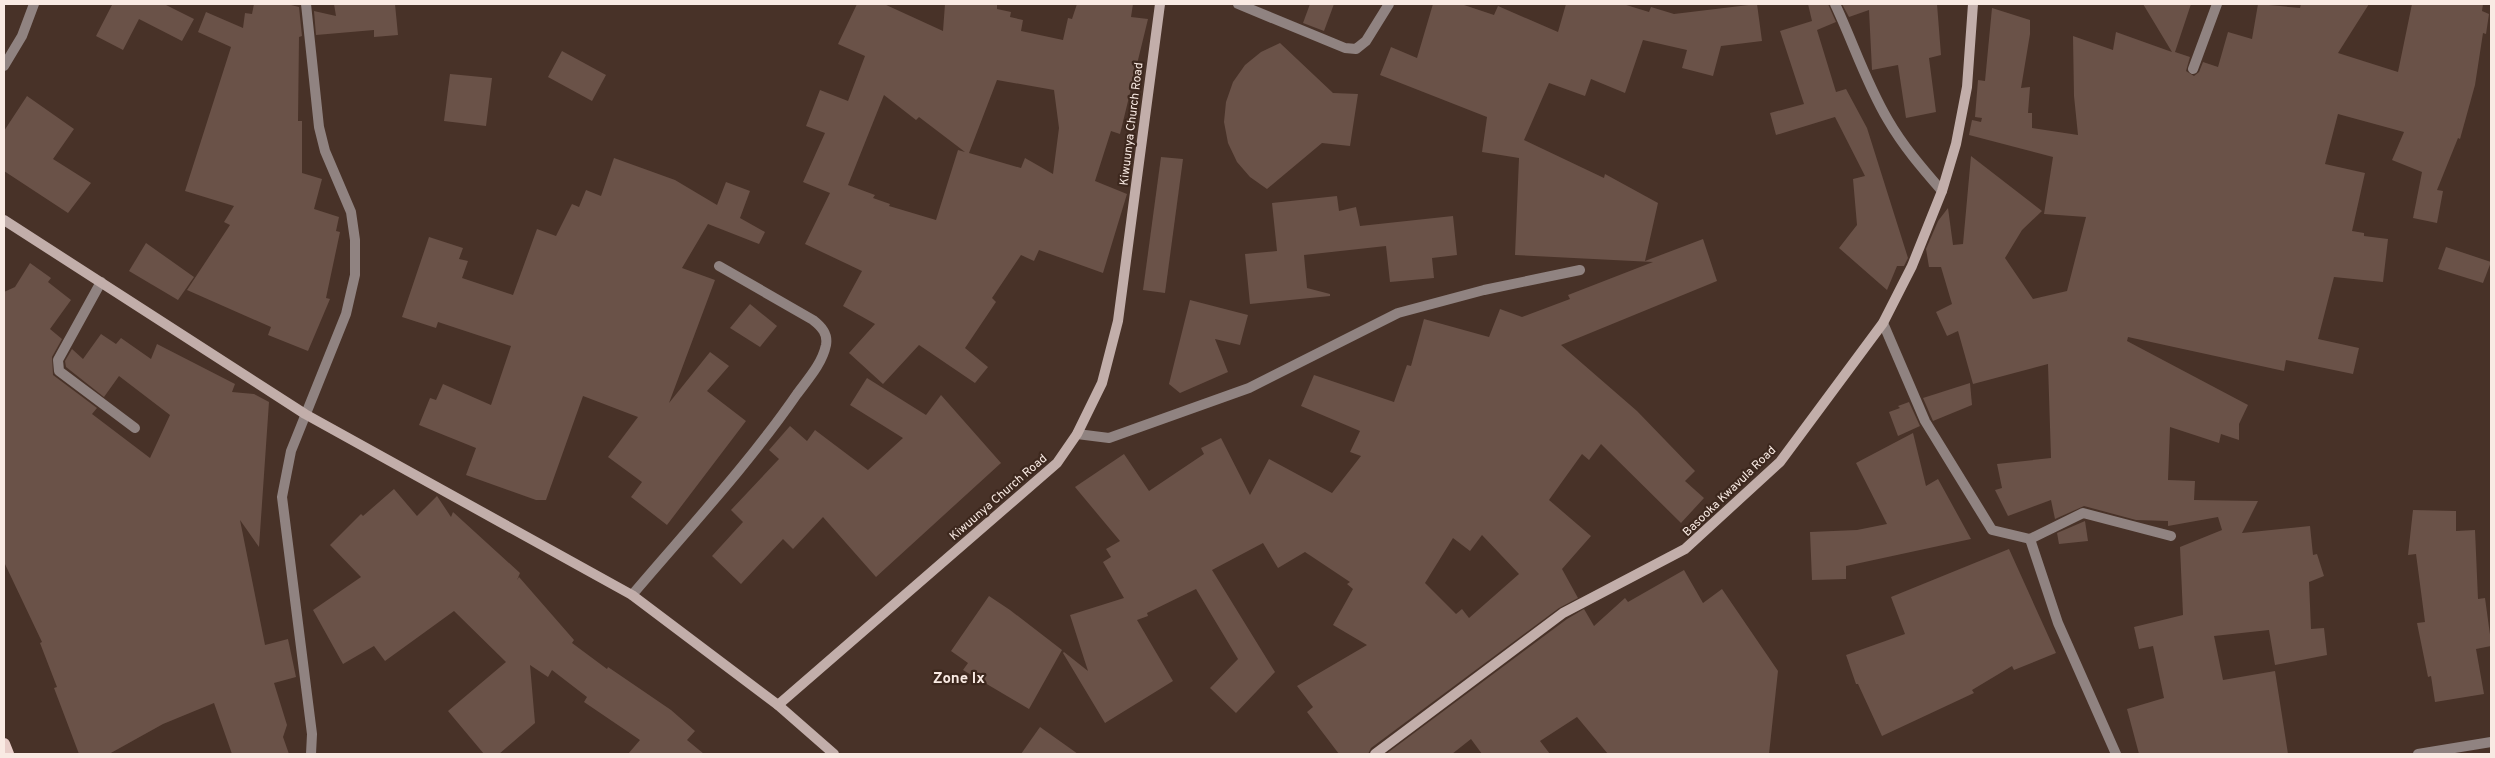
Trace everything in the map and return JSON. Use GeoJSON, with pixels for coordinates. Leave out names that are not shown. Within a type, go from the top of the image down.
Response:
{"type":"FeatureCollection","features":[{"type":"Feature","properties":{"kind":"main road"},"geometry":{"type":"LineString","coordinates":[[4,744],[8,754]]}},
{"type":"Feature","properties":{"kind":"street"},"geometry":{"type":"LineString","coordinates":[[4,66],[22,36],[34,4]]}},
{"type":"Feature","properties":{"kind":"street"},"geometry":{"type":"LineString","coordinates":[[306,4],[319,127],[325,150],[351,212],[355,248],[355,274],[346,314],[291,451],[282,497],[312,734],[311,754]]}},
{"type":"Feature","properties":{"kind":"street","name":"Kiwuunya Church Road"},"geometry":{"type":"LineString","coordinates":[[778,705],[1057,463],[1077,434],[1102,383],[1118,321],[1160,4]]}},
{"type":"Feature","properties":{"kind":"street"},"geometry":{"type":"LineString","coordinates":[[1238,4],[1345,48],[1356,49],[1366,41],[1389,4]]}},
{"type":"Feature","properties":{"kind":"street"},"geometry":{"type":"LineString","coordinates":[[1835,4],[1870,86],[1888,121],[1908,151],[1942,191]]}},
{"type":"Feature","properties":{"kind":"street","name":"Basooka Kwavula Road"},"geometry":{"type":"LineString","coordinates":[[1375,754],[1563,613],[1685,549],[1780,462],[1883,323],[1912,266],[1942,191],[1956,144],[1967,87],[1973,4]]}},
{"type":"Feature","properties":{"kind":"street"},"geometry":{"type":"LineString","coordinates":[[2193,69],[2217,4]]}},
{"type":"Feature","properties":{"kind":"street"},"geometry":{"type":"LineString","coordinates":[[4,220],[305,414],[632,595],[778,705],[834,754]]}},
{"type":"Feature","properties":{"kind":"street"},"geometry":{"type":"LineString","coordinates":[[632,595],[777,424],[822,359],[826,344],[826,337],[822,328],[813,320],[719,266]]}},
{"type":"Feature","properties":{"kind":"street"},"geometry":{"type":"LineString","coordinates":[[1077,434],[1109,438],[1249,388],[1398,313],[1484,290],[1580,270]]}},
{"type":"Feature","properties":{"kind":"street"},"geometry":{"type":"LineString","coordinates":[[101,282],[58,360],[59,371],[135,428]]}},
{"type":"Feature","properties":{"kind":"street"},"geometry":{"type":"LineString","coordinates":[[1883,323],[1925,421],[1992,530],[2030,539],[2083,513],[2171,536]]}},
{"type":"Feature","properties":{"kind":"street"},"geometry":{"type":"LineString","coordinates":[[2030,539],[2058,623],[2116,754]]}},
{"type":"Feature","properties":{"kind":"street"},"geometry":{"type":"LineString","coordinates":[[2418,754],[2491,742]]}},
{"type":"Feature","properties":{"kind":"building"},"geometry":{"type":"Polygon","coordinates":[[[109,4],[164,4],[194,19],[182,41],[139,19],[123,50],[96,36],[112,5],[109,4]]]}},
{"type":"Feature","properties":{"kind":"building"},"geometry":{"type":"Polygon","coordinates":[[[254,4],[287,4],[299,7],[302,36],[299,37],[298,121],[302,121],[302,173],[322,179],[314,209],[339,217],[336,231],[340,232],[326,298],[330,299],[308,351],[268,335],[271,327],[187,290],[230,225],[224,222],[234,206],[185,191],[231,47],[198,32],[206,12],[243,28],[245,13],[252,14],[254,4]]]}},
{"type":"Feature","properties":{"kind":"building"},"geometry":{"type":"Polygon","coordinates":[[[334,4],[395,4],[398,35],[374,37],[374,30],[316,35],[314,11],[336,16],[334,4]]]}},
{"type":"Feature","properties":{"kind":"building"},"geometry":{"type":"Polygon","coordinates":[[[857,4],[884,4],[943,31],[945,4],[997,4],[997,9],[1011,12],[1010,17],[1023,20],[1021,31],[1063,40],[1068,18],[1072,19],[1077,4],[1133,4],[1131,17],[1148,19],[1120,134],[1111,131],[1095,181],[1127,194],[1103,273],[1039,250],[1034,261],[1021,255],[992,298],[996,302],[965,348],[988,367],[975,383],[919,345],[883,384],[849,353],[875,324],[843,306],[862,271],[805,244],[830,193],[803,182],[825,133],[806,126],[820,90],[848,101],[865,56],[838,44],[857,4]],[[997,80],[969,153],[1021,168],[1025,158],[1053,174],[1059,128],[1054,90],[997,80]],[[884,95],[848,185],[875,195],[873,198],[890,204],[889,206],[936,220],[958,150],[965,152],[919,117],[916,120],[884,95]]]}},
{"type":"Feature","properties":{"kind":"building"},"geometry":{"type":"Polygon","coordinates":[[[1310,4],[1334,4],[1324,31],[1303,23],[1310,4]]]}},
{"type":"Feature","properties":{"kind":"building"},"geometry":{"type":"Polygon","coordinates":[[[1433,4],[1461,4],[1494,15],[1498,6],[1558,32],[1566,4],[1623,4],[1649,12],[1651,7],[1674,14],[1757,4],[1762,41],[1721,46],[1713,76],[1682,68],[1687,50],[1643,40],[1625,93],[1591,79],[1585,96],[1549,83],[1524,140],[1604,178],[1605,174],[1658,203],[1645,261],[1703,239],[1717,281],[1561,345],[1637,411],[1695,471],[1685,481],[1704,498],[1681,523],[1601,444],[1589,460],[1582,454],[1549,500],[1591,536],[1562,569],[1578,598],[1559,608],[1371,748],[1368,754],[1339,754],[1307,712],[1313,707],[1297,686],[1367,645],[1333,625],[1353,589],[1347,584],[1350,582],[1305,552],[1278,568],[1263,543],[1212,570],[1275,672],[1236,713],[1210,688],[1238,659],[1196,589],[1147,613],[1148,616],[1137,620],[1173,681],[1105,723],[1063,653],[1088,671],[1070,615],[1124,598],[1103,562],[1111,557],[1106,549],[1120,541],[1075,487],[1124,454],[1149,491],[1204,454],[1201,448],[1221,438],[1250,495],[1269,459],[1332,493],[1361,456],[1350,452],[1360,431],[1301,406],[1314,375],[1394,402],[1407,365],[1411,366],[1424,319],[1489,337],[1500,309],[1522,317],[1570,299],[1568,295],[1653,262],[1515,255],[1519,158],[1482,152],[1487,117],[1380,75],[1391,47],[1417,58],[1433,4]],[[1482,535],[1470,551],[1453,538],[1425,583],[1456,614],[1462,609],[1469,618],[1519,574],[1482,535]]]}},
{"type":"Feature","properties":{"kind":"building"},"geometry":{"type":"Polygon","coordinates":[[[1808,4],[1828,4],[1836,22],[1817,30],[1836,92],[1846,89],[1867,128],[1908,258],[1904,266],[1897,266],[1887,290],[1839,248],[1857,225],[1853,179],[1865,176],[1835,117],[1776,135],[1770,113],[1804,104],[1780,31],[1812,21],[1808,4]]]}},
{"type":"Feature","properties":{"kind":"building"},"geometry":{"type":"Polygon","coordinates":[[[1842,4],[1937,4],[1941,55],[1929,58],[1936,112],[1906,118],[1898,65],[1872,70],[1869,10],[1849,17],[1842,4]]]}},
{"type":"Feature","properties":{"kind":"building"},"geometry":{"type":"Polygon","coordinates":[[[2143,4],[2191,4],[2175,52],[2190,57],[2186,71],[2194,76],[2199,72],[2203,62],[2218,67],[2228,32],[2252,39],[2258,4],[2300,8],[2301,4],[2369,4],[2338,53],[2398,72],[2412,4],[2483,4],[2482,11],[2489,14],[2486,34],[2483,33],[2475,85],[2460,139],[2458,138],[2437,190],[2443,191],[2437,223],[2413,218],[2422,172],[2392,160],[2404,132],[2338,114],[2325,164],[2365,173],[2352,231],[2364,233],[2364,236],[2388,239],[2383,282],[2334,277],[2318,339],[2359,348],[2353,374],[2286,360],[2284,371],[2128,337],[2127,341],[2248,405],[2239,424],[2239,440],[2221,434],[2219,443],[2170,427],[2168,480],[2195,481],[2194,500],[2258,501],[2242,533],[2310,526],[2313,555],[2317,554],[2324,576],[2309,582],[2311,629],[2324,628],[2327,655],[2275,665],[2269,630],[2214,636],[2223,680],[2275,671],[2288,754],[2139,754],[2127,709],[2164,698],[2153,646],[2139,649],[2134,627],[2183,615],[2180,547],[2222,530],[2218,517],[2168,526],[2168,521],[2136,520],[2084,506],[2055,519],[2051,500],[2008,516],[1995,490],[2002,488],[1997,464],[2051,458],[2048,364],[1973,384],[1958,331],[1947,336],[1936,312],[1952,304],[1941,267],[1929,267],[1926,249],[1938,221],[1948,208],[1953,245],[1963,244],[1971,156],[2042,211],[2022,230],[2005,258],[2033,299],[2067,291],[2086,217],[2044,214],[2053,157],[1969,135],[1972,120],[1981,122],[1982,118],[1975,117],[1978,80],[1985,81],[1992,8],[2030,20],[2030,34],[2021,88],[2030,87],[2028,113],[2032,113],[2032,128],[2078,135],[2074,96],[2073,36],[2113,50],[2116,32],[2172,52],[2143,4]]]}},
{"type":"Feature","properties":{"kind":"building"},"geometry":{"type":"Polygon","coordinates":[[[1280,43],[1333,93],[1358,94],[1350,146],[1322,143],[1267,189],[1250,177],[1237,162],[1228,143],[1224,122],[1226,102],[1233,82],[1245,65],[1261,52],[1280,43]]]}},
{"type":"Feature","properties":{"kind":"building"},"geometry":{"type":"Polygon","coordinates":[[[562,51],[606,75],[592,101],[548,77],[562,51]]]}},
{"type":"Feature","properties":{"kind":"building"},"geometry":{"type":"Polygon","coordinates":[[[450,74],[492,78],[486,126],[444,121],[450,74]]]}},
{"type":"Feature","properties":{"kind":"building"},"geometry":{"type":"Polygon","coordinates":[[[27,96],[74,129],[53,159],[91,183],[68,213],[4,171],[4,131],[27,96]]]}},
{"type":"Feature","properties":{"kind":"building"},"geometry":{"type":"Polygon","coordinates":[[[1161,157],[1183,159],[1165,293],[1143,290],[1161,157]]]}},
{"type":"Feature","properties":{"kind":"building"},"geometry":{"type":"Polygon","coordinates":[[[614,158],[675,180],[717,205],[726,182],[750,191],[740,218],[765,232],[759,244],[708,224],[682,268],[715,280],[669,403],[710,352],[729,366],[707,391],[746,421],[667,525],[631,497],[642,482],[608,457],[638,417],[583,396],[546,500],[536,500],[466,475],[476,448],[419,425],[430,398],[436,400],[443,384],[491,405],[511,346],[438,322],[436,328],[402,317],[429,237],[463,248],[459,259],[468,261],[462,278],[513,295],[537,229],[556,236],[572,204],[579,207],[586,190],[601,196],[614,158]]]}},
{"type":"Feature","properties":{"kind":"building"},"geometry":{"type":"Polygon","coordinates":[[[1337,196],[1339,211],[1356,207],[1360,226],[1453,216],[1457,255],[1432,258],[1434,278],[1390,282],[1386,246],[1304,255],[1307,288],[1330,294],[1330,296],[1250,304],[1245,254],[1277,251],[1272,203],[1337,196]]]}},
{"type":"Feature","properties":{"kind":"building"},"geometry":{"type":"Polygon","coordinates":[[[146,243],[194,277],[178,300],[129,271],[146,243]]]}},
{"type":"Feature","properties":{"kind":"building"},"geometry":{"type":"Polygon","coordinates":[[[2446,247],[2491,262],[2483,283],[2438,269],[2446,247]]]}},
{"type":"Feature","properties":{"kind":"building"},"geometry":{"type":"Polygon","coordinates":[[[30,263],[51,278],[48,282],[71,300],[50,329],[62,339],[52,357],[53,375],[97,408],[92,414],[150,458],[170,415],[119,376],[104,397],[66,367],[65,361],[72,349],[83,359],[101,334],[116,344],[121,338],[151,359],[157,344],[235,384],[232,392],[254,394],[269,402],[259,547],[240,520],[265,645],[288,639],[296,677],[274,683],[287,725],[283,737],[289,754],[232,754],[214,703],[163,724],[109,754],[79,754],[54,688],[57,687],[40,643],[42,642],[4,562],[4,292],[15,287],[30,263]]]}},
{"type":"Feature","properties":{"kind":"building"},"geometry":{"type":"Polygon","coordinates":[[[1190,300],[1248,315],[1240,345],[1215,339],[1228,372],[1180,393],[1169,384],[1190,300]]]}},
{"type":"Feature","properties":{"kind":"building"},"geometry":{"type":"Polygon","coordinates":[[[750,304],[777,326],[760,347],[730,328],[750,304]]]}},
{"type":"Feature","properties":{"kind":"building"},"geometry":{"type":"Polygon","coordinates":[[[867,378],[926,415],[941,395],[1001,463],[876,577],[823,517],[793,549],[783,539],[741,584],[712,556],[743,522],[731,510],[779,459],[769,450],[790,426],[807,441],[815,430],[868,470],[903,438],[850,405],[867,378]]]}},
{"type":"Feature","properties":{"kind":"building"},"geometry":{"type":"Polygon","coordinates":[[[1970,383],[1972,405],[1933,421],[1923,398],[1970,383]]]}},
{"type":"Feature","properties":{"kind":"building"},"geometry":{"type":"Polygon","coordinates":[[[1909,402],[1920,426],[1898,436],[1889,412],[1909,402]]]}},
{"type":"Feature","properties":{"kind":"building"},"geometry":{"type":"Polygon","coordinates":[[[1913,433],[1926,486],[1938,479],[1971,539],[1846,566],[1846,579],[1812,580],[1810,532],[1857,530],[1887,524],[1856,463],[1913,433]]]}},
{"type":"Feature","properties":{"kind":"building"},"geometry":{"type":"Polygon","coordinates":[[[394,489],[417,516],[437,496],[451,517],[453,512],[520,573],[517,580],[519,577],[574,640],[572,643],[607,669],[608,667],[671,710],[695,731],[687,740],[704,754],[628,754],[640,740],[584,702],[587,697],[552,670],[548,677],[530,665],[535,723],[499,754],[484,754],[448,711],[506,662],[454,611],[385,661],[374,646],[343,664],[313,610],[361,577],[330,545],[361,514],[363,516],[394,489]]]}},
{"type":"Feature","properties":{"kind":"building"},"geometry":{"type":"Polygon","coordinates":[[[2413,510],[2456,511],[2456,531],[2475,530],[2478,599],[2485,598],[2491,642],[2491,646],[2476,649],[2484,694],[2435,702],[2431,676],[2428,677],[2417,623],[2425,622],[2416,554],[2408,555],[2413,510]]]}},
{"type":"Feature","properties":{"kind":"building"},"geometry":{"type":"Polygon","coordinates":[[[2085,521],[2088,541],[2059,544],[2057,533],[2085,521]]]}},
{"type":"Feature","properties":{"kind":"building"},"geometry":{"type":"Polygon","coordinates":[[[2009,549],[2056,653],[2014,670],[2012,666],[1972,690],[1974,693],[1882,736],[1858,684],[1856,684],[1846,655],[1905,634],[1891,597],[2009,549]]]}},
{"type":"Feature","properties":{"kind":"building"},"geometry":{"type":"Polygon","coordinates":[[[1684,570],[1703,603],[1722,589],[1778,671],[1769,754],[1608,754],[1577,717],[1540,741],[1550,754],[1482,754],[1471,739],[1452,754],[1386,754],[1567,619],[1584,609],[1594,626],[1625,598],[1628,602],[1684,570]]]}},
{"type":"Feature","properties":{"kind":"building"},"geometry":{"type":"Polygon","coordinates":[[[989,596],[1062,650],[1029,709],[963,670],[968,663],[951,651],[989,596]]]}},
{"type":"Feature","properties":{"kind":"building"},"geometry":{"type":"Polygon","coordinates":[[[1040,727],[1078,754],[1021,754],[1040,727]]]}},
{"type":"Feature","properties":{"kind":"district","name":"Zone Ix"},"geometry":{"type":"Point","coordinates":[959,678]}}]}
